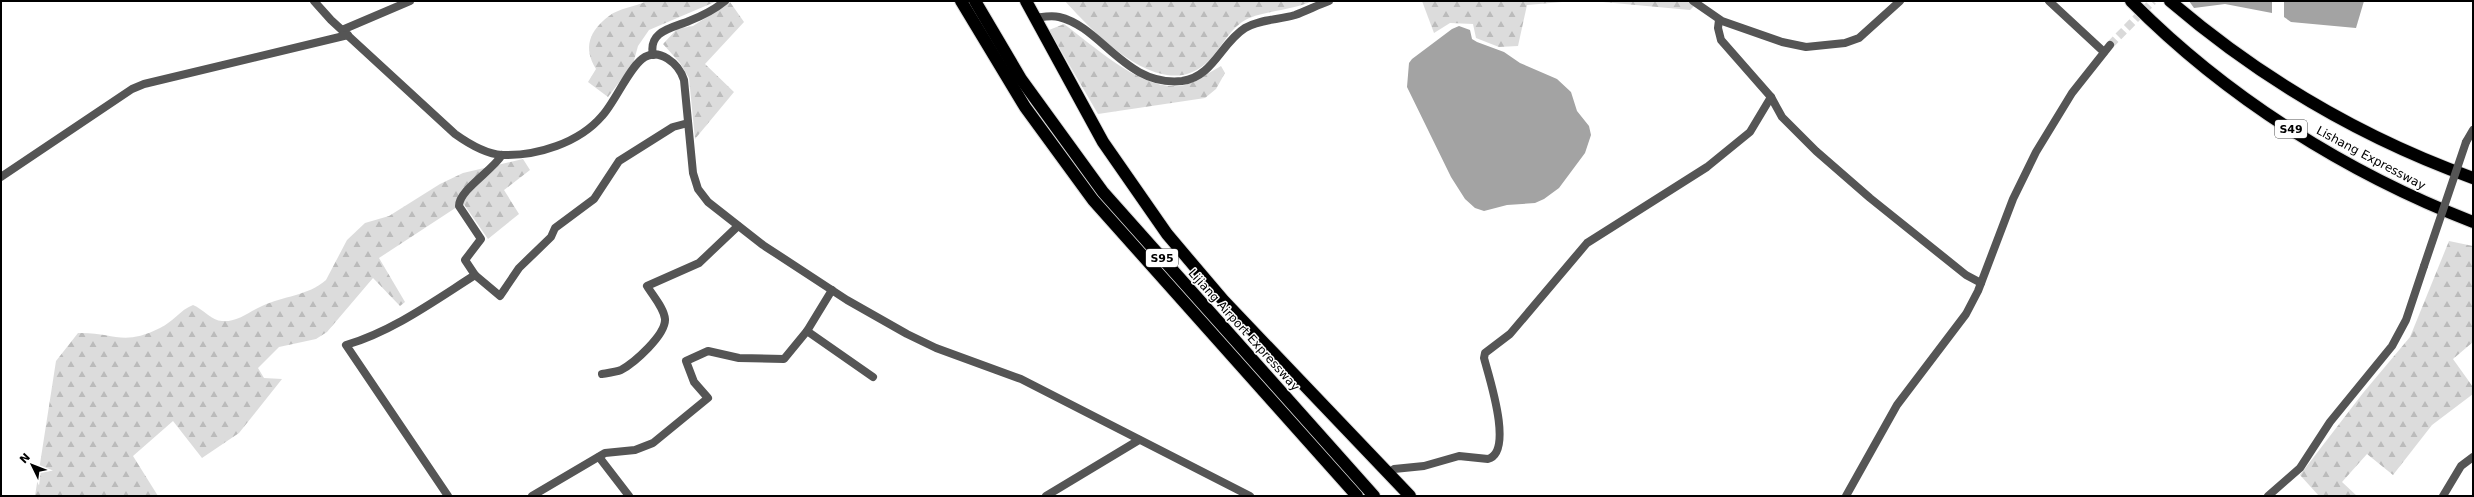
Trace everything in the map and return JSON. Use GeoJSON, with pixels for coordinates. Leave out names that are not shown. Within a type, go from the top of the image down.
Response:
{"type":"FeatureCollection","features":[{"type":"Feature","properties":{"kind":"highway","name":"S95"},"geometry":{"type":"LineString","coordinates":[[961,1],[1025,107],[1093,200],[1357,496]]}},
{"type":"Feature","properties":{"kind":"highway","name":"Lijiang Airport Expressway"},"geometry":{"type":"LineString","coordinates":[[975,1],[1021,79],[1103,192],[1374,496]]}},
{"type":"Feature","properties":{"kind":"highway"},"geometry":{"type":"LineString","coordinates":[[1026,1],[1103,142],[1167,234],[1223,300],[1410,496]]}},
{"type":"Feature","properties":{"kind":"highway","name":"Lishang Expressway"},"geometry":{"type":"LineString","coordinates":[[2131,1],[2194,57],[2276,119],[2371,176],[2473,222]]}},
{"type":"Feature","properties":{"kind":"highway","name":"Lishang Expressway"},"geometry":{"type":"LineString","coordinates":[[2170,1],[2240,56],[2304,98],[2388,143],[2473,178]]}},
{"type":"Feature","properties":{"kind":"street"},"geometry":{"type":"LineString","coordinates":[[314,1],[345,33],[455,134],[477,148],[502,155],[525,153],[564,144],[581,135],[606,111],[638,63],[645,57],[653,55],[670,61],[681,71],[685,85],[693,173],[698,189],[708,202],[738,226],[832,290],[936,348],[1021,379],[1250,496]]}},
{"type":"Feature","properties":{"kind":"street"},"geometry":{"type":"LineString","coordinates":[[1,177],[138,86],[345,33],[410,1]]}},
{"type":"Feature","properties":{"kind":"street"},"geometry":{"type":"LineString","coordinates":[[653,55],[652,43],[660,33],[706,13],[725,1]]}},
{"type":"Feature","properties":{"kind":"street"},"geometry":{"type":"LineString","coordinates":[[1035,18],[1053,16],[1066,19],[1079,26],[1134,69],[1153,77],[1182,81],[1197,77],[1209,68],[1235,37],[1246,28],[1295,15],[1329,1]]}},
{"type":"Feature","properties":{"kind":"street"},"geometry":{"type":"LineString","coordinates":[[1693,1],[1719,20],[1782,42],[1806,47],[1845,43],[1859,38],[1900,1]]}},
{"type":"Feature","properties":{"kind":"street"},"geometry":{"type":"LineString","coordinates":[[2049,1],[2104,52]]}},
{"type":"Feature","properties":{"kind":"street"},"geometry":{"type":"LineString","coordinates":[[1719,20],[1718,32],[1723,43],[1771,97],[1782,117],[1822,156],[1870,198],[1966,275],[1981,283]]}},
{"type":"Feature","properties":{"kind":"street"},"geometry":{"type":"LineString","coordinates":[[1846,496],[1890,416],[1919,376],[1959,326],[1981,283],[2011,205],[2036,152],[2072,93],[2110,45]]}},
{"type":"Feature","properties":{"kind":"street"},"geometry":{"type":"LineString","coordinates":[[1388,472],[1424,466],[1459,456],[1488,459],[1492,458],[1499,448],[1500,436],[1496,403],[1484,358],[1485,354],[1510,334],[1587,243],[1707,167],[1750,132],[1771,97]]}},
{"type":"Feature","properties":{"kind":"street"},"geometry":{"type":"LineString","coordinates":[[502,155],[493,168],[468,188],[459,206],[481,240],[465,260],[475,275],[500,296],[519,268],[551,237],[555,228],[594,198],[619,161],[673,127],[688,124]]}},
{"type":"Feature","properties":{"kind":"street"},"geometry":{"type":"LineString","coordinates":[[2268,496],[2300,468],[2330,422],[2392,346],[2406,320],[2466,142],[2473,130]]}},
{"type":"Feature","properties":{"kind":"street"},"geometry":{"type":"LineString","coordinates":[[602,374],[620,370],[648,348],[661,334],[665,321],[663,312],[648,286],[699,263],[738,226]]}},
{"type":"Feature","properties":{"kind":"street"},"geometry":{"type":"LineString","coordinates":[[448,496],[346,345],[368,339],[414,314],[475,275]]}},
{"type":"Feature","properties":{"kind":"street"},"geometry":{"type":"LineString","coordinates":[[532,496],[605,453],[635,450],[653,443],[708,398],[694,382],[686,361],[708,351],[739,358],[784,359],[807,331],[832,290]]}},
{"type":"Feature","properties":{"kind":"street"},"geometry":{"type":"LineString","coordinates":[[807,331],[873,377]]}},
{"type":"Feature","properties":{"kind":"street"},"geometry":{"type":"LineString","coordinates":[[1046,496],[1139,440]]}},
{"type":"Feature","properties":{"kind":"street"},"geometry":{"type":"LineString","coordinates":[[599,457],[629,496]]}},
{"type":"Feature","properties":{"kind":"street"},"geometry":{"type":"LineString","coordinates":[[2442,496],[2461,466],[2473,458]]}},
{"type":"Feature","properties":{"kind":"green space"},"geometry":{"type":"Polygon","coordinates":[[[647,1],[717,1],[649,30],[638,46],[633,64],[608,97],[588,82],[596,69],[590,54],[590,40],[602,22],[613,13],[647,1]]]}},
{"type":"Feature","properties":{"kind":"green space"},"geometry":{"type":"Polygon","coordinates":[[[1065,1],[1312,1],[1295,7],[1249,18],[1231,32],[1214,55],[1204,65],[1186,74],[1167,75],[1148,69],[1109,45],[1065,1]]]}},
{"type":"Feature","properties":{"kind":"green space"},"geometry":{"type":"Polygon","coordinates":[[[1422,1],[1574,1],[1527,5],[1518,46],[1499,47],[1476,38],[1473,24],[1450,23],[1434,33],[1422,1]]]}},
{"type":"Feature","properties":{"kind":"green space"},"geometry":{"type":"Polygon","coordinates":[[[1592,1],[1699,1],[1690,10],[1592,1]]]}},
{"type":"Feature","properties":{"kind":"green space"},"geometry":{"type":"Polygon","coordinates":[[[730,2],[744,22],[705,64],[734,92],[695,139],[689,78],[680,63],[663,44],[677,29],[693,26],[730,2]]]}},
{"type":"Feature","properties":{"kind":"green space"},"geometry":{"type":"Polygon","coordinates":[[[1064,24],[1105,56],[1137,76],[1154,83],[1170,86],[1185,85],[1199,79],[1221,66],[1225,73],[1216,89],[1205,98],[1098,114],[1049,30],[1064,24]]]}},
{"type":"Feature","properties":{"kind":"green space"},"geometry":{"type":"Polygon","coordinates":[[[523,159],[530,170],[504,190],[519,214],[488,239],[463,203],[379,258],[405,302],[400,306],[373,278],[327,332],[316,339],[279,347],[258,368],[264,378],[282,379],[239,433],[202,458],[173,421],[133,456],[158,496],[35,496],[56,361],[78,333],[90,333],[127,338],[136,337],[147,334],[169,323],[188,307],[193,305],[215,319],[228,321],[270,303],[303,293],[326,280],[347,240],[365,223],[389,216],[440,184],[463,173],[523,159]]]}},
{"type":"Feature","properties":{"kind":"green space"},"geometry":{"type":"Polygon","coordinates":[[[2449,241],[2473,246],[2473,342],[2453,359],[2473,387],[2473,394],[2432,425],[2393,475],[2367,454],[2342,482],[2357,496],[2319,496],[2300,475],[2363,393],[2410,337],[2449,241]]]}},
{"type":"Feature","properties":{"kind":"shaded area"},"geometry":{"type":"Polygon","coordinates":[[[2189,1],[2272,1],[2272,13],[2225,4],[2194,8],[2189,1]]]}},
{"type":"Feature","properties":{"kind":"shaded area"},"geometry":{"type":"Polygon","coordinates":[[[2284,1],[2364,1],[2356,28],[2291,22],[2284,17],[2284,1]]]}},
{"type":"Feature","properties":{"kind":"shaded area"},"geometry":{"type":"Polygon","coordinates":[[[1459,26],[1470,30],[1472,39],[1477,42],[1504,52],[1520,63],[1557,79],[1571,92],[1577,111],[1589,126],[1591,135],[1585,153],[1559,188],[1544,199],[1535,203],[1507,205],[1484,211],[1475,208],[1465,199],[1451,177],[1407,87],[1409,63],[1412,59],[1452,29],[1459,26]]]}},
{"type":"Feature","properties":{"kind":"tunnel"},"geometry":{"type":"LineString","coordinates":[[2110,45],[2153,1]]}}]}
